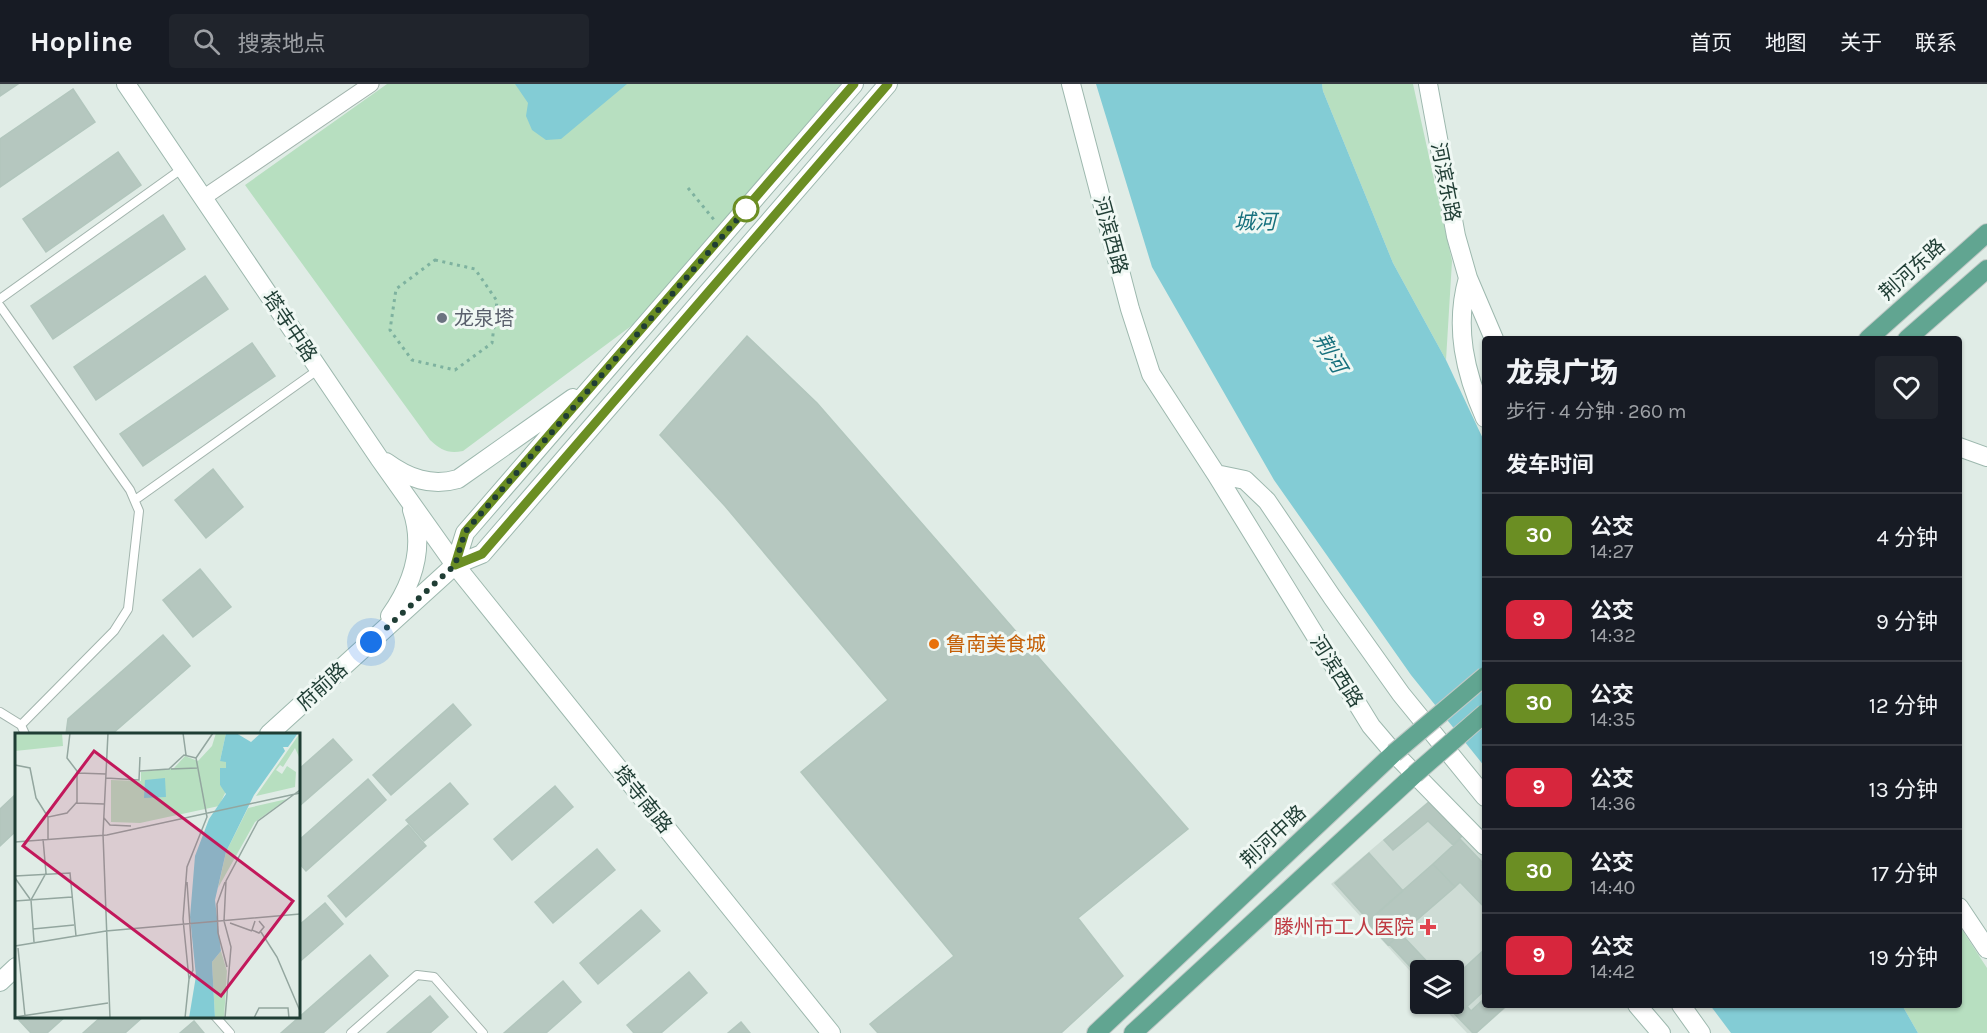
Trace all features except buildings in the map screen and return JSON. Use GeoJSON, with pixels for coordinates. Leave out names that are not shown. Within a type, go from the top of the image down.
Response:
{"type":"FeatureCollection","features":[{"type":"Feature","properties":{"kind":"main road","name":"塔寺中路"},"geometry":{"type":"LineString","coordinates":[[126,84],[379,458],[455,565]]}},
{"type":"Feature","properties":{"kind":"main road"},"geometry":{"type":"LineString","coordinates":[[455,565],[465,532],[854,84]]}},
{"type":"Feature","properties":{"kind":"main road","name":"府前路"},"geometry":{"type":"LineString","coordinates":[[271,733],[455,565],[482,554],[888,84]]}},
{"type":"Feature","properties":{"kind":"main road","name":"河滨西路"},"geometry":{"type":"LineString","coordinates":[[1071,84],[1130,309],[1151,374],[1216,474],[1371,726],[1394,753],[1482,843]]}},
{"type":"Feature","properties":{"kind":"main road","name":"河滨东路"},"geometry":{"type":"LineString","coordinates":[[1428,84],[1456,236],[1467,278],[1493,336]]}},
{"type":"Feature","properties":{"kind":"main road","name":"荆河东路"},"geometry":{"type":"LineString","coordinates":[[1871,336],[1987,233]]}},
{"type":"Feature","properties":{"kind":"main road"},"geometry":{"type":"LineString","coordinates":[[1910,336],[1987,269]]}},
{"type":"Feature","properties":{"kind":"main road","name":"河滨东路"},"geometry":{"type":"LineString","coordinates":[[1467,278],[1462,299],[1463,356],[1482,411]]}},
{"type":"Feature","properties":{"kind":"main road"},"geometry":{"type":"LineString","coordinates":[[1920,336],[1939,311]]}},
{"type":"Feature","properties":{"kind":"main road"},"geometry":{"type":"LineString","coordinates":[[379,458],[403,473],[427,482],[445,483],[458,478],[596,381]]}},
{"type":"Feature","properties":{"kind":"main road"},"geometry":{"type":"LineString","coordinates":[[1962,448],[1987,457]]}},
{"type":"Feature","properties":{"kind":"main road","name":"河滨西路"},"geometry":{"type":"LineString","coordinates":[[1216,474],[1245,480],[1267,501],[1401,694],[1482,793]]}},
{"type":"Feature","properties":{"kind":"main road"},"geometry":{"type":"LineString","coordinates":[[371,642],[395,608],[413,573],[417,554],[417,530],[414,512],[405,494]]}},
{"type":"Feature","properties":{"kind":"main road","name":"塔寺南路"},"geometry":{"type":"LineString","coordinates":[[455,565],[831,1033]]}},
{"type":"Feature","properties":{"kind":"main road","name":"荆河中路"},"geometry":{"type":"LineString","coordinates":[[1096,1033],[1394,753],[1482,679]]}},
{"type":"Feature","properties":{"kind":"main road"},"geometry":{"type":"LineString","coordinates":[[1133,1033],[1415,774],[1482,716]]}},
{"type":"Feature","properties":{"kind":"main road"},"geometry":{"type":"LineString","coordinates":[[1962,911],[1987,950]]}},
{"type":"Feature","properties":{"kind":"main road"},"geometry":{"type":"LineString","coordinates":[[0,982],[15,968]]}},
{"type":"Feature","properties":{"kind":"main road"},"geometry":{"type":"LineString","coordinates":[[1640,1008],[1662,1033]]}},
{"type":"Feature","properties":{"kind":"main road"},"geometry":{"type":"LineString","coordinates":[[1683,1008],[1701,1033]]}},
{"type":"Feature","properties":{"kind":"street"},"geometry":{"type":"LineString","coordinates":[[203,198],[371,84]]}},
{"type":"Feature","properties":{"kind":"lane"},"geometry":{"type":"LineString","coordinates":[[0,299],[183,168]]}},
{"type":"Feature","properties":{"kind":"lane"},"geometry":{"type":"LineString","coordinates":[[0,306],[123,480],[140,511],[128,609],[114,631],[21,725]]}},
{"type":"Feature","properties":{"kind":"lane"},"geometry":{"type":"LineString","coordinates":[[135,500],[319,369]]}},
{"type":"Feature","properties":{"kind":"lane"},"geometry":{"type":"LineString","coordinates":[[0,712],[21,725],[24,733]]}},
{"type":"Feature","properties":{"kind":"lane"},"geometry":{"type":"LineString","coordinates":[[351,1033],[417,975],[434,977],[483,1033]]}},
{"type":"Feature","properties":{"kind":"lane"},"geometry":{"type":"LineString","coordinates":[[216,1018],[230,1033]]}},
{"type":"Feature","properties":{"kind":"path"},"geometry":{"type":"LineString","coordinates":[[688,188],[719,226],[717,242]]}},
{"type":"Feature","properties":{"kind":"path"},"geometry":{"type":"LineString","coordinates":[[435,260],[475,269],[497,301],[492,343],[455,370],[412,360],[390,330],[396,289],[435,260]]}},
{"type":"Feature","properties":{"kind":"shaded area","name":"滕州市工人医院"},"geometry":{"type":"Polygon","coordinates":[[[1438,793],[1482,842],[1482,1008],[1506,1008],[1477,1033],[1467,1033],[1449,1014],[1464,1014],[1464,960],[1410,960],[1410,971],[1331,884],[1438,793]]]}},
{"type":"Feature","properties":{"kind":"green space"},"geometry":{"type":"Polygon","coordinates":[[[387,84],[841,84],[638,321],[463,451],[453,452],[441,449],[430,440],[245,185],[387,84]]]}},
{"type":"Feature","properties":{"kind":"green space"},"geometry":{"type":"Polygon","coordinates":[[[1322,84],[1413,84],[1452,261],[1446,360],[1393,263],[1322,84]]]}},
{"type":"Feature","properties":{"kind":"green space"},"geometry":{"type":"Polygon","coordinates":[[[1962,930],[1987,968],[1987,1033],[1918,1033],[1904,1008],[1962,1008],[1962,930]]]}},
{"type":"Feature","properties":{"kind":"water"},"geometry":{"type":"Polygon","coordinates":[[[515,84],[627,84],[561,139],[546,140],[532,130],[526,116],[528,103],[515,84]]]}},
{"type":"Feature","properties":{"kind":"water","name":"城河"},"geometry":{"type":"Polygon","coordinates":[[[1096,84],[1322,84],[1393,263],[1446,360],[1482,437],[1482,763],[1411,675],[1274,480],[1152,267],[1096,84]]]}},
{"type":"Feature","properties":{"kind":"water"},"geometry":{"type":"Polygon","coordinates":[[[1712,1008],[1904,1008],[1918,1033],[1731,1033],[1712,1008]]]}},
{"type":"Feature","properties":{"kind":"bus line","name":"30"},"geometry":{"type":"LineString","coordinates":[[854,84],[465,532],[455,565],[482,554],[888,84]]}},
{"type":"Feature","properties":{"kind":"place","name":"龙泉塔"},"geometry":{"type":"Point","coordinates":[442,318]}},
{"type":"Feature","properties":{"kind":"place","name":"鲁南美食城"},"geometry":{"type":"Point","coordinates":[934,644]}},
{"type":"Feature","properties":{"kind":"place","name":"滕州市工人医院"},"geometry":{"type":"Point","coordinates":[1428,927]}},
{"type":"Feature","properties":{"kind":"route"},"geometry":{"type":"LineString","coordinates":[[371,642],[455,565],[465,532],[748,207],[746,209]]}},
{"type":"Feature","properties":{"kind":"water label","name":"荆河"},"geometry":{"type":"Point","coordinates":[1330,353]}}]}
